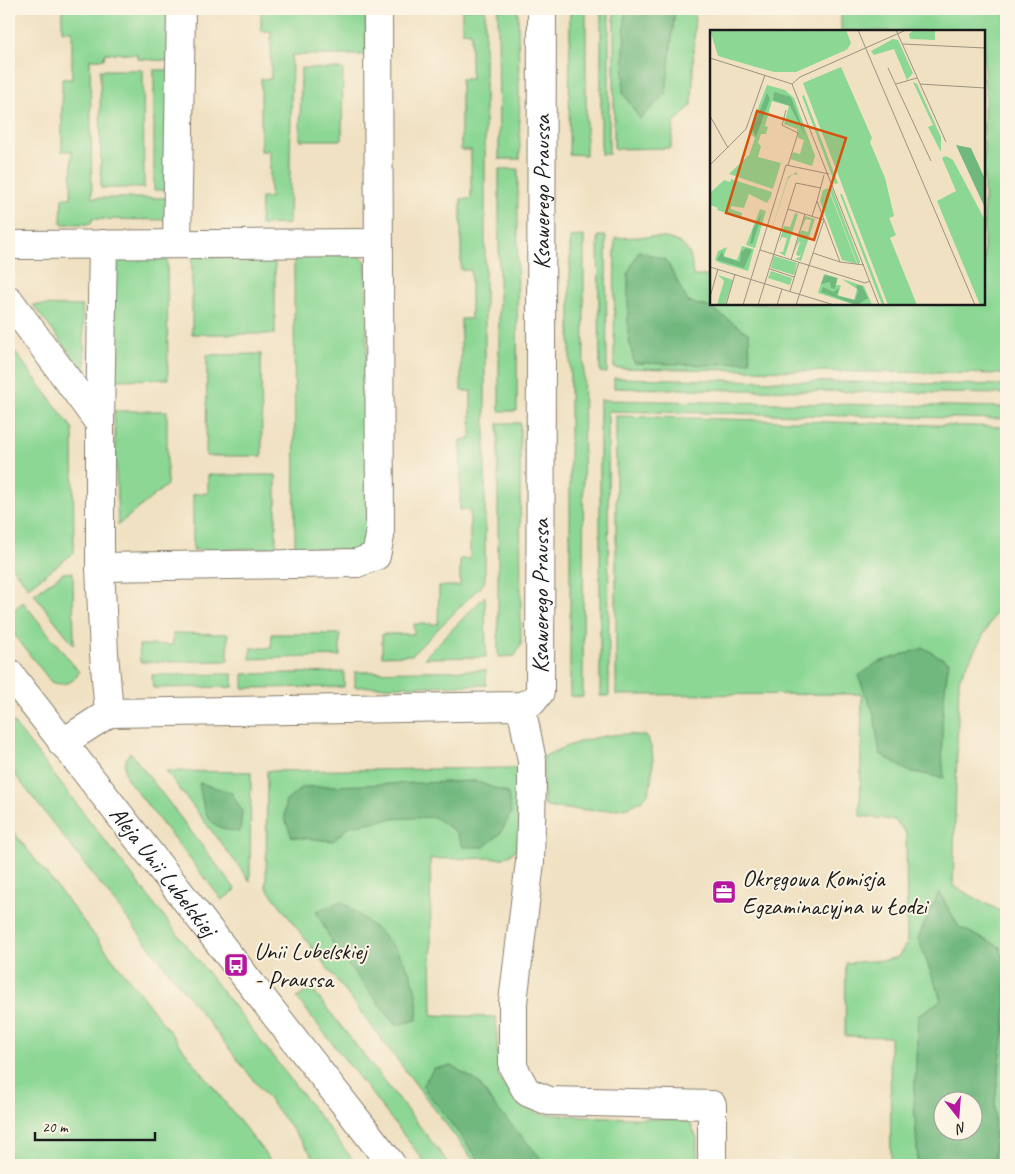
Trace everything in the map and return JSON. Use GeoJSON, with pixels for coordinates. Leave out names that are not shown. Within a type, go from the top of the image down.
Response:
{"type":"FeatureCollection","features":[{"type":"Feature","properties":{"kind":"street"},"geometry":{"type":"LineString","coordinates":[[177,244],[181,9]]}},
{"type":"Feature","properties":{"kind":"street"},"geometry":{"type":"LineString","coordinates":[[100,567],[358,563],[376,556],[380,536],[378,9]]}},
{"type":"Feature","properties":{"kind":"street","name":"Ksawerego Praussa"},"geometry":{"type":"LineString","coordinates":[[109,713],[521,706],[533,701],[540,692],[542,9]]}},
{"type":"Feature","properties":{"kind":"street"},"geometry":{"type":"LineString","coordinates":[[9,245],[379,243]]}},
{"type":"Feature","properties":{"kind":"street"},"geometry":{"type":"LineString","coordinates":[[62,743],[109,713],[100,567],[102,244]]}},
{"type":"Feature","properties":{"kind":"street"},"geometry":{"type":"LineString","coordinates":[[9,300],[100,424]]}},
{"type":"Feature","properties":{"kind":"street","name":"Aleja Unii Lubelskiej"},"geometry":{"type":"LineString","coordinates":[[9,673],[392,1165]]}},
{"type":"Feature","properties":{"kind":"street"},"geometry":{"type":"LineString","coordinates":[[521,706],[532,761],[532,781],[530,862],[513,1002],[513,1067],[527,1092],[549,1101],[712,1105],[712,1165]]}},
{"type":"Feature","properties":{"kind":"green space"},"geometry":{"type":"Polygon","coordinates":[[[62,9],[170,9],[169,61],[138,59],[137,54],[105,53],[104,59],[90,59],[92,198],[171,198],[171,220],[92,219],[91,224],[61,224],[62,198],[71,198],[72,151],[62,151],[62,79],[72,79],[72,31],[62,31],[62,9]]]}},
{"type":"Feature","properties":{"kind":"green space"},"geometry":{"type":"Polygon","coordinates":[[[261,9],[366,9],[366,55],[292,55],[289,224],[260,225],[261,198],[270,198],[270,151],[261,151],[261,79],[271,79],[271,31],[261,31],[261,9]]]}},
{"type":"Feature","properties":{"kind":"green space"},"geometry":{"type":"Polygon","coordinates":[[[462,9],[485,9],[485,577],[484,583],[412,655],[382,656],[382,634],[414,634],[414,624],[438,624],[439,586],[460,586],[460,559],[470,559],[470,510],[460,510],[461,440],[471,439],[471,391],[461,391],[461,319],[471,319],[471,270],[461,270],[461,199],[471,199],[471,150],[461,150],[461,79],[471,79],[471,32],[462,31],[462,9]]]}},
{"type":"Feature","properties":{"kind":"green space"},"geometry":{"type":"Polygon","coordinates":[[[498,9],[518,9],[520,159],[499,159],[498,9]]]}},
{"type":"Feature","properties":{"kind":"green space"},"geometry":{"type":"Polygon","coordinates":[[[570,9],[586,9],[586,155],[569,154],[570,9]]]}},
{"type":"Feature","properties":{"kind":"green space"},"geometry":{"type":"Polygon","coordinates":[[[601,9],[609,9],[609,154],[601,154],[601,9]]]}},
{"type":"Feature","properties":{"kind":"green space"},"geometry":{"type":"Polygon","coordinates":[[[614,9],[695,9],[692,105],[674,123],[671,148],[614,149],[614,9]]]}},
{"type":"Feature","properties":{"kind":"green space"},"geometry":{"type":"Polygon","coordinates":[[[625,9],[675,9],[666,94],[640,119],[623,93],[625,9]]]}},
{"type":"Feature","properties":{"kind":"green space"},"geometry":{"type":"Polygon","coordinates":[[[841,9],[1006,9],[1006,374],[614,368],[615,238],[666,238],[683,246],[690,255],[693,276],[710,276],[710,305],[985,305],[985,30],[841,30],[841,9]]]}},
{"type":"Feature","properties":{"kind":"green space"},"geometry":{"type":"Polygon","coordinates":[[[301,68],[343,69],[342,140],[300,140],[301,68]]]}},
{"type":"Feature","properties":{"kind":"green space"},"geometry":{"type":"Polygon","coordinates":[[[100,70],[143,70],[144,188],[101,188],[100,70]]]}},
{"type":"Feature","properties":{"kind":"green space"},"geometry":{"type":"Polygon","coordinates":[[[154,70],[171,70],[171,190],[154,190],[154,70]]]}},
{"type":"Feature","properties":{"kind":"green space"},"geometry":{"type":"Polygon","coordinates":[[[499,169],[518,169],[517,411],[499,411],[499,169]]]}},
{"type":"Feature","properties":{"kind":"green space"},"geometry":{"type":"Polygon","coordinates":[[[584,236],[583,697],[570,696],[570,237],[584,236]]]}},
{"type":"Feature","properties":{"kind":"green space"},"geometry":{"type":"Polygon","coordinates":[[[598,236],[606,236],[607,373],[600,372],[598,236]]]}},
{"type":"Feature","properties":{"kind":"green space"},"geometry":{"type":"Polygon","coordinates":[[[639,251],[666,260],[688,302],[712,308],[749,334],[750,361],[711,365],[634,363],[628,334],[628,273],[639,251]]]}},
{"type":"Feature","properties":{"kind":"green space"},"geometry":{"type":"Polygon","coordinates":[[[357,254],[366,261],[369,551],[295,548],[294,258],[357,254]]]}},
{"type":"Feature","properties":{"kind":"green space"},"geometry":{"type":"Polygon","coordinates":[[[111,257],[167,257],[168,379],[114,380],[111,257]]]}},
{"type":"Feature","properties":{"kind":"green space"},"geometry":{"type":"Polygon","coordinates":[[[192,257],[275,258],[275,334],[192,334],[192,257]]]}},
{"type":"Feature","properties":{"kind":"green space"},"geometry":{"type":"Polygon","coordinates":[[[33,305],[82,306],[86,374],[33,305]]]}},
{"type":"Feature","properties":{"kind":"green space"},"geometry":{"type":"Polygon","coordinates":[[[9,344],[73,429],[74,553],[28,587],[9,563],[9,344]]]}},
{"type":"Feature","properties":{"kind":"green space"},"geometry":{"type":"Polygon","coordinates":[[[261,354],[262,456],[206,456],[207,355],[261,354]]]}},
{"type":"Feature","properties":{"kind":"green space"},"geometry":{"type":"Polygon","coordinates":[[[614,378],[1006,385],[1006,394],[614,388],[614,378]]]}},
{"type":"Feature","properties":{"kind":"green space"},"geometry":{"type":"Polygon","coordinates":[[[600,400],[1006,407],[1006,419],[608,411],[609,696],[600,696],[600,400]]]}},
{"type":"Feature","properties":{"kind":"green space"},"geometry":{"type":"Polygon","coordinates":[[[114,411],[167,411],[167,485],[118,525],[114,411]]]}},
{"type":"Feature","properties":{"kind":"green space"},"geometry":{"type":"Polygon","coordinates":[[[616,416],[1006,427],[1006,594],[959,679],[953,886],[1006,914],[1006,1165],[891,1165],[890,1037],[845,1036],[846,963],[886,960],[898,957],[907,943],[906,833],[895,820],[860,816],[862,694],[616,695],[616,416]]]}},
{"type":"Feature","properties":{"kind":"green space"},"geometry":{"type":"Polygon","coordinates":[[[498,423],[520,423],[521,645],[515,656],[498,657],[498,423]]]}},
{"type":"Feature","properties":{"kind":"green space"},"geometry":{"type":"Polygon","coordinates":[[[208,475],[276,475],[276,548],[193,550],[193,494],[208,493],[208,475]]]}},
{"type":"Feature","properties":{"kind":"green space"},"geometry":{"type":"Polygon","coordinates":[[[73,572],[74,645],[34,594],[63,573],[73,572]]]}},
{"type":"Feature","properties":{"kind":"green space"},"geometry":{"type":"Polygon","coordinates":[[[485,596],[486,657],[424,658],[485,596]]]}},
{"type":"Feature","properties":{"kind":"green space"},"geometry":{"type":"Polygon","coordinates":[[[23,602],[79,672],[71,681],[63,684],[51,682],[9,628],[9,614],[23,602]]]}},
{"type":"Feature","properties":{"kind":"green space"},"geometry":{"type":"Polygon","coordinates":[[[173,633],[228,634],[228,661],[140,662],[139,645],[173,645],[173,633]]]}},
{"type":"Feature","properties":{"kind":"green space"},"geometry":{"type":"Polygon","coordinates":[[[272,634],[340,634],[340,656],[250,659],[251,648],[271,648],[272,634]]]}},
{"type":"Feature","properties":{"kind":"green space"},"geometry":{"type":"Polygon","coordinates":[[[924,648],[949,662],[942,720],[944,778],[908,771],[880,754],[874,714],[858,676],[879,662],[924,648]]]}},
{"type":"Feature","properties":{"kind":"green space"},"geometry":{"type":"Polygon","coordinates":[[[486,670],[486,685],[355,687],[355,672],[486,670]]]}},
{"type":"Feature","properties":{"kind":"green space"},"geometry":{"type":"Polygon","coordinates":[[[344,672],[344,687],[243,688],[243,674],[344,672]]]}},
{"type":"Feature","properties":{"kind":"green space"},"geometry":{"type":"Polygon","coordinates":[[[233,674],[233,687],[153,688],[152,675],[233,674]]]}},
{"type":"Feature","properties":{"kind":"green space"},"geometry":{"type":"Polygon","coordinates":[[[9,717],[357,1165],[320,1165],[9,767],[9,717]]]}},
{"type":"Feature","properties":{"kind":"green space"},"geometry":{"type":"Polygon","coordinates":[[[625,734],[646,736],[652,749],[651,783],[648,793],[644,798],[636,804],[614,809],[588,810],[544,806],[543,757],[582,741],[603,736],[625,734]]]}},
{"type":"Feature","properties":{"kind":"green space"},"geometry":{"type":"Polygon","coordinates":[[[130,752],[236,890],[222,900],[127,779],[125,765],[130,752]]]}},
{"type":"Feature","properties":{"kind":"green space"},"geometry":{"type":"Polygon","coordinates":[[[516,768],[521,770],[521,830],[515,851],[504,858],[430,859],[432,1015],[496,1017],[499,1078],[522,1106],[539,1114],[676,1120],[690,1123],[697,1138],[697,1165],[477,1165],[266,887],[267,771],[516,768]]]}},
{"type":"Feature","properties":{"kind":"green space"},"geometry":{"type":"Polygon","coordinates":[[[166,771],[251,772],[250,881],[166,771]]]}},
{"type":"Feature","properties":{"kind":"green space"},"geometry":{"type":"Polygon","coordinates":[[[475,781],[508,793],[511,813],[500,834],[484,847],[463,847],[456,832],[434,817],[389,819],[350,826],[333,841],[292,837],[285,819],[285,802],[303,787],[475,781]]]}},
{"type":"Feature","properties":{"kind":"green space"},"geometry":{"type":"Polygon","coordinates":[[[199,783],[231,792],[242,811],[240,832],[220,827],[213,823],[205,811],[199,783]]]}},
{"type":"Feature","properties":{"kind":"green space"},"geometry":{"type":"Polygon","coordinates":[[[9,826],[274,1165],[9,1165],[9,826]]]}},
{"type":"Feature","properties":{"kind":"green space"},"geometry":{"type":"Polygon","coordinates":[[[939,892],[959,927],[1000,947],[1004,964],[1006,1003],[995,1104],[995,1165],[918,1165],[914,1102],[918,1016],[941,1000],[918,938],[939,892]]]}},
{"type":"Feature","properties":{"kind":"green space"},"geometry":{"type":"Polygon","coordinates":[[[342,902],[386,938],[407,966],[417,1000],[417,1020],[396,1025],[336,950],[316,911],[342,902]]]}},
{"type":"Feature","properties":{"kind":"green space"},"geometry":{"type":"Polygon","coordinates":[[[311,988],[450,1165],[427,1165],[297,998],[311,988]]]}},
{"type":"Feature","properties":{"kind":"green space"},"geometry":{"type":"Polygon","coordinates":[[[452,1066],[478,1082],[494,1105],[547,1165],[483,1165],[422,1086],[434,1068],[452,1066]]]}},
{"type":"Feature","properties":{"kind":"place","name":"Okręgowa Komisja Egzaminacyjna w Łodzi"},"geometry":{"type":"Point","coordinates":[724,892]}},
{"type":"Feature","properties":{"kind":"place","name":"Unii Lubelskiej - Praussa"},"geometry":{"type":"Point","coordinates":[236,965]}}]}
